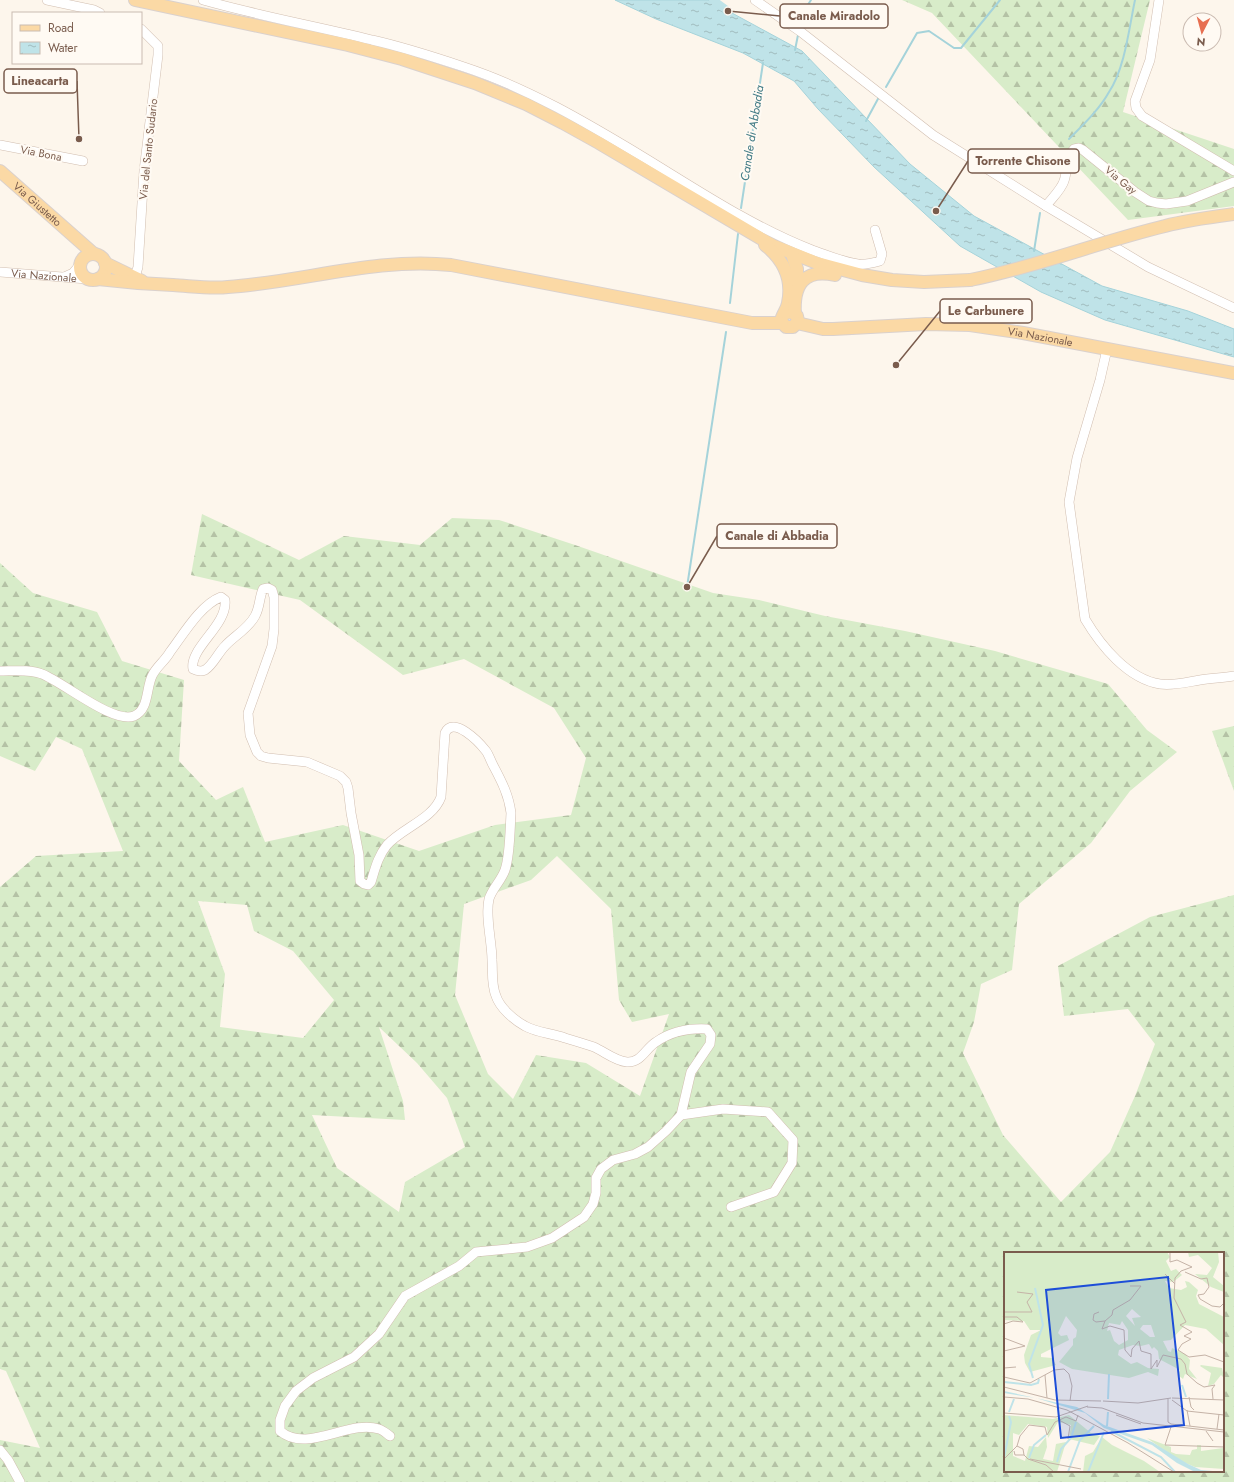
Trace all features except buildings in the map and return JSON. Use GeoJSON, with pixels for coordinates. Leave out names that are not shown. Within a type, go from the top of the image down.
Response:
{"type":"FeatureCollection","features":[{"type":"Feature","properties":{"kind":"main road"},"geometry":{"type":"LineString","coordinates":[[135,0],[348,45],[475,83],[526,104],[599,142],[772,245],[792,254],[842,271],[877,278],[924,282],[970,280],[1027,266],[1164,226],[1234,214]]}},
{"type":"Feature","properties":{"kind":"main road","name":"Via Giustetto"},"geometry":{"type":"LineString","coordinates":[[1,173],[94,254]]}},
{"type":"Feature","properties":{"kind":"main road"},"geometry":{"type":"LineString","coordinates":[[745,230],[770,249],[781,261],[789,279],[790,289],[788,304],[790,318]]}},
{"type":"Feature","properties":{"kind":"main road","name":"Via Giustetto"},"geometry":{"type":"LineString","coordinates":[[71,235],[80,263]]}},
{"type":"Feature","properties":{"kind":"main road"},"geometry":{"type":"LineString","coordinates":[[105,262],[106,266],[104,274],[92,279],[81,274],[80,263],[86,255],[94,254],[101,257],[105,262],[149,284]]}},
{"type":"Feature","properties":{"kind":"main road"},"geometry":{"type":"LineString","coordinates":[[792,254],[797,268],[797,290]]}},
{"type":"Feature","properties":{"kind":"main road","name":"Via Nazionale"},"geometry":{"type":"LineString","coordinates":[[92,279],[149,284],[227,287],[271,282],[385,264],[406,262],[438,263],[752,323],[790,318],[823,329],[926,324],[970,325],[1023,333],[1234,373]]}},
{"type":"Feature","properties":{"kind":"main road"},"geometry":{"type":"LineString","coordinates":[[790,318],[799,285],[810,275],[820,273],[856,280],[916,288],[931,287],[946,281]]}},
{"type":"Feature","properties":{"kind":"street"},"geometry":{"type":"LineString","coordinates":[[47,0],[98,12]]}},
{"type":"Feature","properties":{"kind":"street"},"geometry":{"type":"LineString","coordinates":[[204,0],[242,11],[373,40],[465,67],[525,92],[565,112],[608,136],[726,208],[788,241],[827,256],[858,264],[871,264],[880,261],[882,254],[875,230]]}},
{"type":"Feature","properties":{"kind":"street"},"geometry":{"type":"LineString","coordinates":[[755,0],[801,32],[932,135],[1046,206],[1162,274],[1234,308]]}},
{"type":"Feature","properties":{"kind":"street"},"geometry":{"type":"LineString","coordinates":[[1159,0],[1150,60],[1135,101],[1136,108],[1142,116],[1234,171]]}},
{"type":"Feature","properties":{"kind":"street","name":"Via del Santo Sudario"},"geometry":{"type":"LineString","coordinates":[[135,277],[138,267],[144,171],[158,55],[158,46],[142,30]]}},
{"type":"Feature","properties":{"kind":"street","name":"Via Bona"},"geometry":{"type":"LineString","coordinates":[[0,145],[83,161]]}},
{"type":"Feature","properties":{"kind":"street","name":"Via Gay"},"geometry":{"type":"LineString","coordinates":[[1046,206],[1063,184],[1068,156],[1074,149],[1079,148],[1143,198],[1157,203],[1177,203],[1187,201],[1234,182]]}},
{"type":"Feature","properties":{"kind":"street"},"geometry":{"type":"LineString","coordinates":[[62,277],[73,273],[80,263]]}},
{"type":"Feature","properties":{"kind":"street","name":"Via Nazionale"},"geometry":{"type":"LineString","coordinates":[[0,272],[92,279]]}},
{"type":"Feature","properties":{"kind":"street"},"geometry":{"type":"LineString","coordinates":[[1107,349],[1100,380],[1077,458],[1068,502],[1085,619],[1093,632],[1124,667],[1139,677],[1160,684],[1178,684],[1234,676]]}},
{"type":"Feature","properties":{"kind":"street"},"geometry":{"type":"LineString","coordinates":[[0,671],[40,673],[91,703],[118,715],[132,717],[141,712],[149,684],[158,666],[170,653],[193,621],[216,599],[221,597],[225,600],[226,604],[217,626],[198,651],[194,660],[193,669],[197,671],[207,668],[225,646],[251,623],[256,615],[263,589],[268,588],[272,590],[275,615],[272,646],[248,713],[250,735],[257,752],[261,756],[307,762],[340,776],[346,782],[359,855],[360,881],[368,885],[371,882],[380,855],[386,847],[397,836],[438,805],[441,797],[445,733],[451,726],[464,730],[486,751],[505,789],[510,804],[511,813],[506,869],[492,892],[489,899],[488,910],[493,984],[496,996],[508,1013],[526,1027],[560,1036],[594,1048],[618,1060],[628,1062],[638,1059],[654,1043],[680,1030],[707,1029],[711,1035],[710,1044],[691,1072],[681,1115],[666,1132],[648,1147],[635,1154],[613,1160],[601,1169],[596,1178],[596,1193],[593,1204],[584,1217],[552,1238],[527,1247],[476,1252],[459,1266],[405,1296],[379,1334],[354,1358],[313,1378],[296,1391],[285,1406],[280,1420],[280,1431],[286,1436],[298,1439],[312,1438],[361,1428],[380,1429],[390,1436]]}},
{"type":"Feature","properties":{"kind":"street"},"geometry":{"type":"LineString","coordinates":[[681,1115],[723,1109],[768,1112],[793,1140],[792,1164],[774,1192],[731,1207]]}},
{"type":"Feature","properties":{"kind":"street"},"geometry":{"type":"LineString","coordinates":[[0,1450],[8,1460],[20,1482]]}},
{"type":"Feature","properties":{"kind":"green space"},"geometry":{"type":"Polygon","coordinates":[[[902,0],[1150,0],[1123,112],[1234,149],[1234,206],[1128,220],[932,13],[902,0]]]}},
{"type":"Feature","properties":{"kind":"green space"},"geometry":{"type":"Polygon","coordinates":[[[202,514],[299,560],[344,536],[420,545],[452,518],[499,520],[713,593],[759,600],[825,616],[905,631],[995,651],[1108,684],[1147,730],[1177,752],[1130,791],[1091,843],[1019,904],[1012,970],[981,984],[974,1022],[963,1053],[1003,1135],[1061,1202],[1110,1152],[1135,1096],[1155,1044],[1128,1009],[1064,1016],[1058,966],[1150,917],[1234,895],[1234,1482],[0,1482],[0,1440],[40,1448],[6,1371],[0,1369],[0,887],[36,856],[123,851],[82,749],[56,737],[35,771],[0,756],[0,563],[33,593],[97,612],[122,661],[184,680],[179,761],[216,800],[243,787],[265,842],[343,825],[419,851],[495,825],[571,815],[586,758],[554,708],[464,659],[403,675],[300,600],[191,575],[202,514]],[[557,856],[531,880],[464,904],[455,995],[488,1074],[513,1099],[536,1055],[586,1063],[640,1096],[669,1014],[632,1022],[619,1000],[611,909],[557,856]],[[198,901],[225,974],[220,1027],[303,1038],[334,1000],[293,951],[254,931],[247,905],[198,901]],[[379,1027],[403,1101],[405,1120],[312,1115],[337,1168],[399,1212],[405,1182],[465,1147],[447,1098],[417,1063],[379,1027]]]}},
{"type":"Feature","properties":{"kind":"green space"},"geometry":{"type":"Polygon","coordinates":[[[1234,726],[1234,791],[1212,731],[1234,726]]]}},
{"type":"Feature","properties":{"kind":"water"},"geometry":{"type":"Polygon","coordinates":[[[615,0],[708,0],[802,51],[910,164],[974,216],[1102,286],[1188,311],[1234,329],[1234,357],[1105,320],[1041,292],[960,246],[874,167],[818,109],[794,81],[743,53],[656,19],[615,0]]]}},
{"type":"Feature","properties":{"kind":"waterway"},"geometry":{"type":"LineString","coordinates":[[713,0],[728,11]]}},
{"type":"Feature","properties":{"kind":"waterway"},"geometry":{"type":"LineString","coordinates":[[802,14],[811,0]]}},
{"type":"Feature","properties":{"kind":"waterway"},"geometry":{"type":"LineString","coordinates":[[886,87],[917,33],[929,31],[954,48],[961,48],[1000,0]]}},
{"type":"Feature","properties":{"kind":"waterway"},"geometry":{"type":"LineString","coordinates":[[1069,139],[1096,111],[1105,99],[1114,82],[1123,60],[1135,0]]}},
{"type":"Feature","properties":{"kind":"waterway"},"geometry":{"type":"LineString","coordinates":[[795,50],[798,35]]}},
{"type":"Feature","properties":{"kind":"waterway","name":"Canale di Abbadia"},"geometry":{"type":"LineString","coordinates":[[741,208],[763,63]]}},
{"type":"Feature","properties":{"kind":"waterway"},"geometry":{"type":"LineString","coordinates":[[866,121],[879,97]]}},
{"type":"Feature","properties":{"kind":"waterway"},"geometry":{"type":"LineString","coordinates":[[1034,251],[1040,213]]}},
{"type":"Feature","properties":{"kind":"waterway","name":"Canale di Abbadia"},"geometry":{"type":"LineString","coordinates":[[730,303],[738,234]]}},
{"type":"Feature","properties":{"kind":"waterway","name":"Canale di Abbadia"},"geometry":{"type":"LineString","coordinates":[[687,587],[726,332]]}},
{"type":"Feature","properties":{"kind":"place","name":"Canale Miradolo"},"geometry":{"type":"Point","coordinates":[728,11]}},
{"type":"Feature","properties":{"kind":"place","name":"Lineacarta"},"geometry":{"type":"Point","coordinates":[79,139]}},
{"type":"Feature","properties":{"kind":"place","name":"Torrente Chisone"},"geometry":{"type":"Point","coordinates":[936,211]}},
{"type":"Feature","properties":{"kind":"place","name":"Le Carbunere"},"geometry":{"type":"Point","coordinates":[896,365]}},
{"type":"Feature","properties":{"kind":"place","name":"Canale di Abbadia"},"geometry":{"type":"Point","coordinates":[687,587]}}]}
